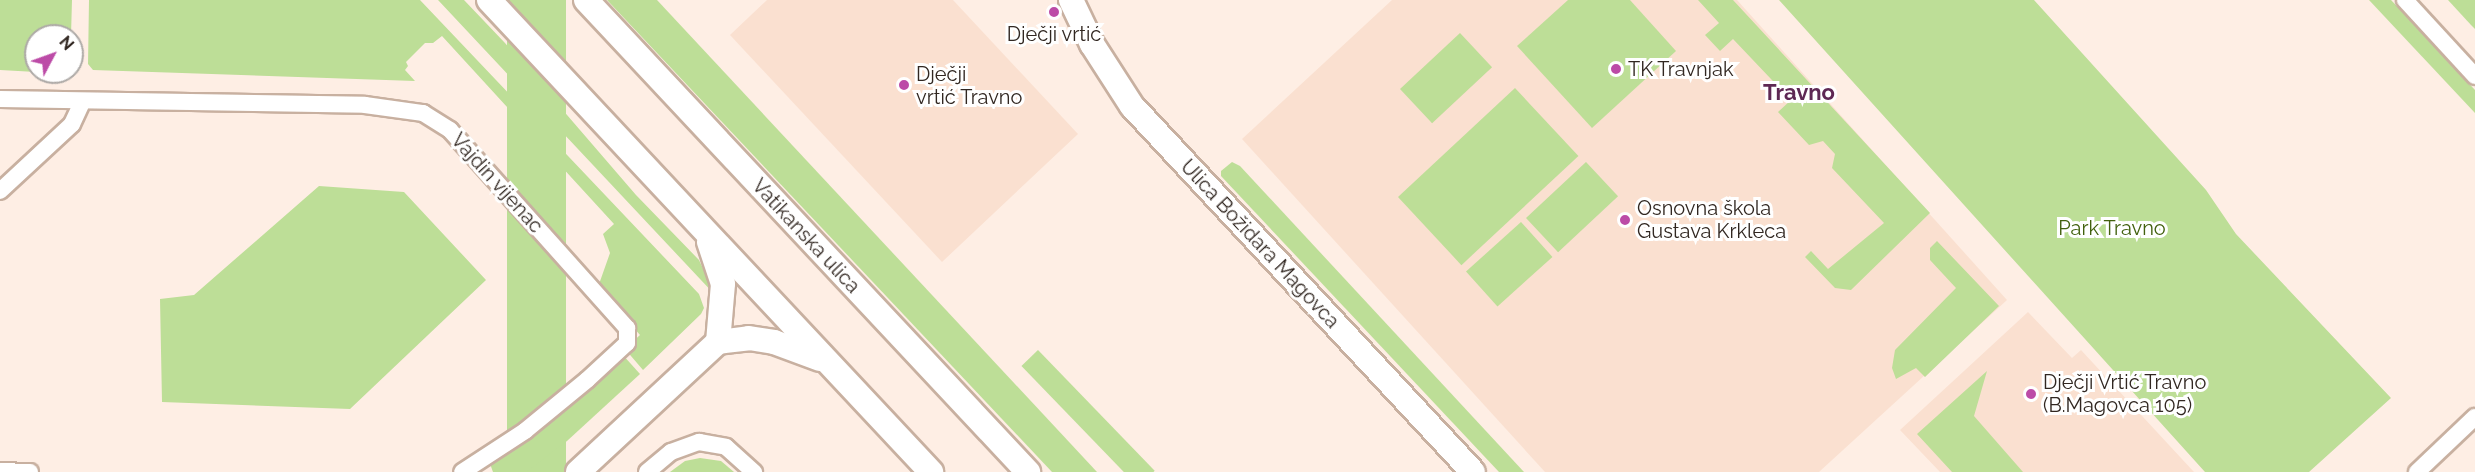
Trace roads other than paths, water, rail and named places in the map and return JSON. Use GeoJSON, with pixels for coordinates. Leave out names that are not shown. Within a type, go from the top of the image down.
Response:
{"type":"FeatureCollection","features":[{"type":"Feature","properties":{"kind":"street"},"geometry":{"type":"LineString","coordinates":[[489,0],[931,472]]}},
{"type":"Feature","properties":{"kind":"street","name":"Vatikanska ulica"},"geometry":{"type":"LineString","coordinates":[[586,0],[1028,472]]}},
{"type":"Feature","properties":{"kind":"street","name":"Ulica Božidara Magovca"},"geometry":{"type":"LineString","coordinates":[[1071,0],[1102,63],[1132,106],[1473,472]]}},
{"type":"Feature","properties":{"kind":"street"},"geometry":{"type":"LineString","coordinates":[[2405,0],[2475,76]]}},
{"type":"Feature","properties":{"kind":"street","name":"Vajdin vijenac"},"geometry":{"type":"LineString","coordinates":[[0,99],[82,103],[365,105],[423,113],[450,130],[627,328],[627,343],[587,380],[525,431],[459,471]]}},
{"type":"Feature","properties":{"kind":"street"},"geometry":{"type":"LineString","coordinates":[[0,191],[72,124],[82,103]]}},
{"type":"Feature","properties":{"kind":"street"},"geometry":{"type":"LineString","coordinates":[[706,234],[723,284],[718,342]]}},
{"type":"Feature","properties":{"kind":"street"},"geometry":{"type":"LineString","coordinates":[[578,472],[718,342],[749,338],[774,342],[828,362]]}},
{"type":"Feature","properties":{"kind":"street"},"geometry":{"type":"LineString","coordinates":[[2416,472],[2475,417]]}},
{"type":"Feature","properties":{"kind":"street"},"geometry":{"type":"LineString","coordinates":[[647,472],[671,452],[699,442],[726,447],[754,472]]}},
{"type":"Feature","properties":{"kind":"street"},"geometry":{"type":"LineString","coordinates":[[0,471],[30,472]]}},
{"type":"Feature","properties":{"kind":"place","name":"Dječji vrtić"},"geometry":{"type":"Point","coordinates":[1054,12]}},
{"type":"Feature","properties":{"kind":"place","name":"TK Travnjak"},"geometry":{"type":"Point","coordinates":[1616,69]}},
{"type":"Feature","properties":{"kind":"place","name":"Dječji vrtić Travno"},"geometry":{"type":"Point","coordinates":[904,85]}},
{"type":"Feature","properties":{"kind":"place","name":"Osnovna škola Gustava Krkleca"},"geometry":{"type":"Point","coordinates":[1625,220]}},
{"type":"Feature","properties":{"kind":"place","name":"Dječji Vrtić Travno (B.Magovca 105)"},"geometry":{"type":"Point","coordinates":[2031,394]}},
{"type":"Feature","properties":{"kind":"district","name":"Travno"},"geometry":{"type":"Point","coordinates":[1799,93]}},
{"type":"Feature","properties":{"kind":"park label","name":"Park Travno"},"geometry":{"type":"Point","coordinates":[2112,228]}}]}
